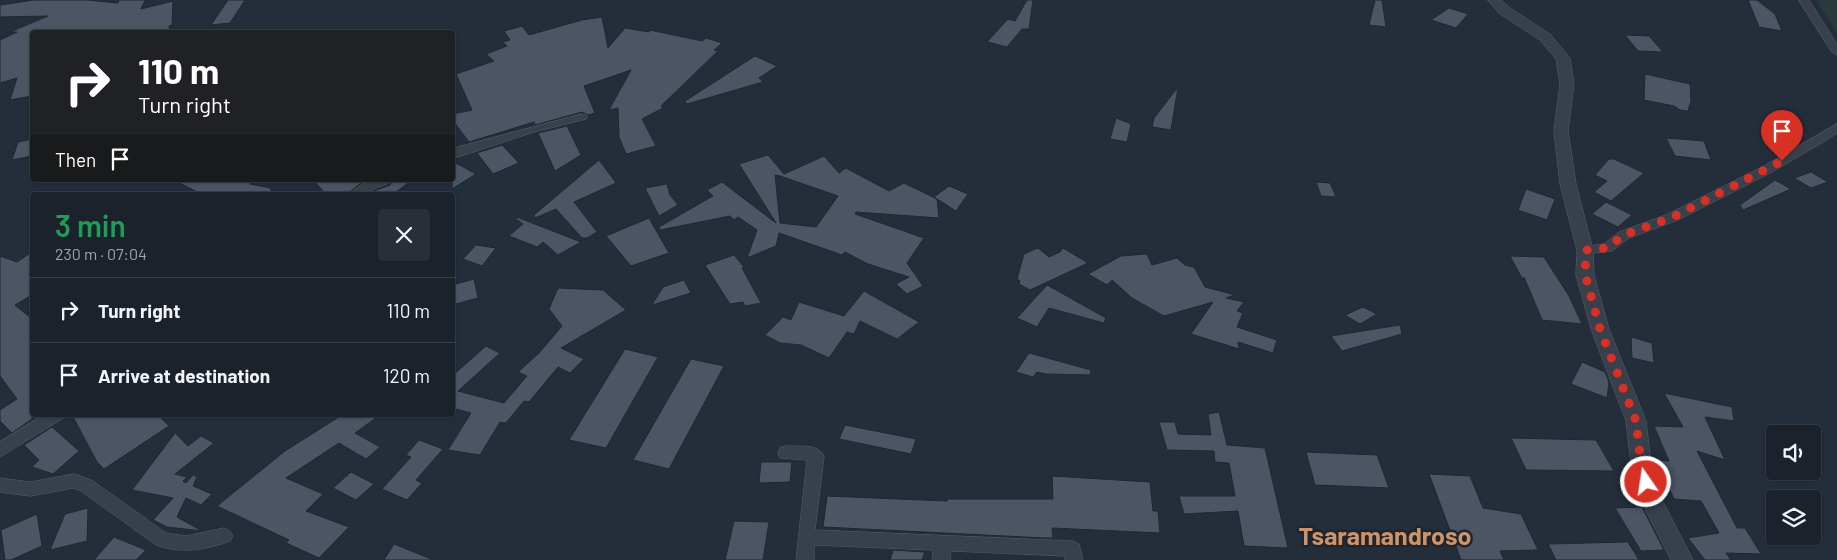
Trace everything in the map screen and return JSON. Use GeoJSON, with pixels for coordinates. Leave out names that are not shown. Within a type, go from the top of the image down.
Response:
{"type":"FeatureCollection","features":[{"type":"Feature","properties":{"kind":"street"},"geometry":{"type":"LineString","coordinates":[[1494,0],[1505,11],[1545,37],[1563,58],[1567,84],[1561,131],[1568,184],[1586,250],[1585,274],[1600,329],[1636,421],[1641,464],[1651,499],[1682,560]]}},
{"type":"Feature","properties":{"kind":"street"},"geometry":{"type":"LineString","coordinates":[[1804,0],[1837,52]]}},
{"type":"Feature","properties":{"kind":"street"},"geometry":{"type":"LineString","coordinates":[[455,154],[530,130],[582,117]]}},
{"type":"Feature","properties":{"kind":"street"},"geometry":{"type":"LineString","coordinates":[[1586,250],[1607,248],[1624,235],[1673,217],[1768,169],[1826,136],[1837,126]]}},
{"type":"Feature","properties":{"kind":"street"},"geometry":{"type":"LineString","coordinates":[[358,192],[380,182]]}},
{"type":"Feature","properties":{"kind":"street"},"geometry":{"type":"LineString","coordinates":[[0,450],[53,417]]}},
{"type":"Feature","properties":{"kind":"street"},"geometry":{"type":"LineString","coordinates":[[786,453],[813,454],[816,456],[805,560]]}},
{"type":"Feature","properties":{"kind":"street"},"geometry":{"type":"LineString","coordinates":[[0,484],[30,489],[75,481],[87,486],[162,540],[186,544],[224,536]]}},
{"type":"Feature","properties":{"kind":"street"},"geometry":{"type":"LineString","coordinates":[[806,537],[942,551],[1073,549],[1074,560]]}},
{"type":"Feature","properties":{"kind":"green space"},"geometry":{"type":"Polygon","coordinates":[[[1816,0],[1837,0],[1837,33],[1816,0]]]}},
{"type":"Feature","properties":{"kind":"building"},"geometry":{"type":"Polygon","coordinates":[[[34,0],[87,0],[118,3],[119,0],[145,0],[141,9],[173,1],[172,25],[169,26],[170,30],[30,30],[30,96],[10,100],[17,78],[0,83],[0,40],[17,32],[10,32],[48,16],[0,17],[0,5],[34,0]]]}},
{"type":"Feature","properties":{"kind":"building"},"geometry":{"type":"Polygon","coordinates":[[[228,0],[245,0],[230,23],[211,25],[228,0]]]}},
{"type":"Feature","properties":{"kind":"building"},"geometry":{"type":"Polygon","coordinates":[[[1027,0],[1033,0],[1029,29],[1022,29],[1007,47],[987,42],[1008,19],[1015,21],[1027,0]]]}},
{"type":"Feature","properties":{"kind":"building"},"geometry":{"type":"Polygon","coordinates":[[[1375,0],[1382,0],[1386,27],[1369,25],[1375,0]]]}},
{"type":"Feature","properties":{"kind":"building"},"geometry":{"type":"Polygon","coordinates":[[[1748,0],[1757,0],[1775,14],[1782,31],[1759,27],[1748,0]]]}},
{"type":"Feature","properties":{"kind":"building"},"geometry":{"type":"Polygon","coordinates":[[[1449,8],[1468,14],[1456,28],[1431,20],[1449,8]]]}},
{"type":"Feature","properties":{"kind":"building"},"geometry":{"type":"Polygon","coordinates":[[[602,17],[608,48],[625,28],[649,32],[650,30],[702,41],[706,38],[722,43],[714,50],[718,51],[661,106],[663,108],[642,119],[656,146],[626,154],[619,137],[618,108],[609,110],[631,70],[584,86],[595,113],[588,115],[582,112],[535,125],[534,122],[469,142],[455,123],[455,114],[472,110],[456,74],[494,61],[486,54],[507,46],[503,42],[510,40],[504,31],[522,26],[529,35],[582,20],[602,17]]]}},
{"type":"Feature","properties":{"kind":"building"},"geometry":{"type":"Polygon","coordinates":[[[1625,35],[1649,36],[1663,52],[1638,51],[1625,35]]]}},
{"type":"Feature","properties":{"kind":"building"},"geometry":{"type":"Polygon","coordinates":[[[755,56],[777,66],[759,78],[763,82],[687,104],[685,101],[755,56]]]}},
{"type":"Feature","properties":{"kind":"building"},"geometry":{"type":"Polygon","coordinates":[[[1645,74],[1690,84],[1691,101],[1688,111],[1644,100],[1645,74]]]}},
{"type":"Feature","properties":{"kind":"building"},"geometry":{"type":"Polygon","coordinates":[[[1178,87],[1171,130],[1152,127],[1154,118],[1178,87]]]}},
{"type":"Feature","properties":{"kind":"building"},"geometry":{"type":"Polygon","coordinates":[[[1116,118],[1131,124],[1127,142],[1110,139],[1116,118]]]}},
{"type":"Feature","properties":{"kind":"building"},"geometry":{"type":"Polygon","coordinates":[[[567,126],[581,155],[555,171],[538,133],[567,126]]]}},
{"type":"Feature","properties":{"kind":"building"},"geometry":{"type":"Polygon","coordinates":[[[1666,138],[1704,141],[1711,160],[1675,156],[1666,138]]]}},
{"type":"Feature","properties":{"kind":"building"},"geometry":{"type":"Polygon","coordinates":[[[30,139],[30,156],[12,160],[18,142],[30,139]]]}},
{"type":"Feature","properties":{"kind":"building"},"geometry":{"type":"Polygon","coordinates":[[[502,145],[519,163],[493,174],[477,153],[502,145]]]}},
{"type":"Feature","properties":{"kind":"building"},"geometry":{"type":"Polygon","coordinates":[[[768,155],[784,174],[824,156],[839,173],[846,168],[889,191],[904,183],[937,199],[939,218],[856,212],[855,214],[924,238],[907,263],[923,286],[907,294],[896,284],[909,277],[868,264],[845,252],[842,255],[779,233],[776,246],[747,258],[757,230],[738,217],[734,220],[730,216],[660,230],[659,227],[713,196],[707,190],[722,182],[776,223],[739,164],[768,155]],[[775,175],[780,223],[816,227],[838,196],[775,175]]]}},
{"type":"Feature","properties":{"kind":"building"},"geometry":{"type":"Polygon","coordinates":[[[1609,159],[1614,159],[1644,173],[1611,201],[1594,192],[1607,181],[1595,175],[1609,159]]]}},
{"type":"Feature","properties":{"kind":"building"},"geometry":{"type":"Polygon","coordinates":[[[599,160],[616,183],[574,202],[597,232],[587,238],[582,238],[556,209],[535,218],[534,215],[599,160]]]}},
{"type":"Feature","properties":{"kind":"building"},"geometry":{"type":"Polygon","coordinates":[[[455,163],[476,174],[452,189],[452,182],[455,182],[455,163]]]}},
{"type":"Feature","properties":{"kind":"building"},"geometry":{"type":"Polygon","coordinates":[[[1811,172],[1828,182],[1811,188],[1794,178],[1811,172]]]}},
{"type":"Feature","properties":{"kind":"building"},"geometry":{"type":"Polygon","coordinates":[[[1775,180],[1791,189],[1743,210],[1740,205],[1775,180]]]}},
{"type":"Feature","properties":{"kind":"building"},"geometry":{"type":"Polygon","coordinates":[[[178,182],[253,182],[250,184],[271,188],[271,192],[197,192],[178,182]]]}},
{"type":"Feature","properties":{"kind":"building"},"geometry":{"type":"Polygon","coordinates":[[[315,182],[363,182],[350,192],[324,192],[315,182]]]}},
{"type":"Feature","properties":{"kind":"building"},"geometry":{"type":"Polygon","coordinates":[[[392,182],[409,182],[396,192],[371,192],[390,185],[392,182]]]}},
{"type":"Feature","properties":{"kind":"building"},"geometry":{"type":"Polygon","coordinates":[[[1316,182],[1330,183],[1336,197],[1321,196],[1316,182]]]}},
{"type":"Feature","properties":{"kind":"building"},"geometry":{"type":"Polygon","coordinates":[[[667,184],[670,195],[678,205],[659,216],[645,188],[667,184]]]}},
{"type":"Feature","properties":{"kind":"building"},"geometry":{"type":"Polygon","coordinates":[[[949,186],[968,194],[956,211],[934,197],[949,186]]]}},
{"type":"Feature","properties":{"kind":"building"},"geometry":{"type":"Polygon","coordinates":[[[1526,189],[1555,199],[1547,220],[1518,210],[1526,189]]]}},
{"type":"Feature","properties":{"kind":"building"},"geometry":{"type":"Polygon","coordinates":[[[1606,202],[1632,215],[1618,227],[1592,214],[1606,202]]]}},
{"type":"Feature","properties":{"kind":"building"},"geometry":{"type":"Polygon","coordinates":[[[517,217],[581,242],[558,255],[543,242],[537,247],[509,236],[523,224],[516,219],[517,217]]]}},
{"type":"Feature","properties":{"kind":"building"},"geometry":{"type":"Polygon","coordinates":[[[649,218],[669,253],[631,266],[606,236],[649,218]]]}},
{"type":"Feature","properties":{"kind":"building"},"geometry":{"type":"Polygon","coordinates":[[[476,245],[496,248],[482,266],[463,259],[476,245]]]}},
{"type":"Feature","properties":{"kind":"building"},"geometry":{"type":"Polygon","coordinates":[[[1038,248],[1049,257],[1060,252],[1063,248],[1088,263],[1030,290],[1019,284],[1020,281],[1017,279],[1024,254],[1038,248]]]}},
{"type":"Feature","properties":{"kind":"building"},"geometry":{"type":"Polygon","coordinates":[[[30,253],[30,296],[15,305],[30,317],[30,417],[32,419],[12,433],[0,421],[0,410],[17,399],[0,376],[0,256],[17,262],[30,253]]]}},
{"type":"Feature","properties":{"kind":"building"},"geometry":{"type":"Polygon","coordinates":[[[1147,254],[1152,265],[1177,258],[1185,265],[1194,267],[1205,287],[1235,295],[1226,298],[1244,302],[1237,311],[1243,313],[1237,327],[1277,340],[1273,353],[1238,342],[1239,349],[1191,334],[1213,302],[1164,316],[1132,298],[1112,280],[1107,285],[1088,274],[1121,256],[1147,254]]]}},
{"type":"Feature","properties":{"kind":"building"},"geometry":{"type":"Polygon","coordinates":[[[734,255],[744,267],[742,268],[761,303],[745,306],[743,302],[730,304],[705,265],[734,255]]]}},
{"type":"Feature","properties":{"kind":"building"},"geometry":{"type":"Polygon","coordinates":[[[1510,256],[1544,257],[1569,296],[1582,324],[1542,320],[1524,277],[1523,280],[1510,256]]]}},
{"type":"Feature","properties":{"kind":"building"},"geometry":{"type":"Polygon","coordinates":[[[474,279],[478,298],[455,304],[455,284],[474,279]]]}},
{"type":"Feature","properties":{"kind":"building"},"geometry":{"type":"Polygon","coordinates":[[[684,280],[691,293],[652,305],[663,287],[684,280]]]}},
{"type":"Feature","properties":{"kind":"building"},"geometry":{"type":"Polygon","coordinates":[[[1047,285],[1106,318],[1104,323],[1049,308],[1037,327],[1017,318],[1047,285]]]}},
{"type":"Feature","properties":{"kind":"building"},"geometry":{"type":"Polygon","coordinates":[[[558,288],[603,290],[626,310],[561,348],[584,359],[570,373],[558,367],[529,402],[524,401],[506,423],[500,422],[480,455],[448,450],[471,413],[455,409],[455,373],[486,346],[500,353],[458,391],[504,403],[527,376],[518,372],[539,353],[562,326],[549,309],[558,288]]]}},
{"type":"Feature","properties":{"kind":"building"},"geometry":{"type":"Polygon","coordinates":[[[864,291],[919,322],[897,339],[860,321],[854,334],[847,332],[829,358],[801,345],[780,343],[765,335],[783,317],[791,320],[799,302],[844,316],[864,291]]]}},
{"type":"Feature","properties":{"kind":"building"},"geometry":{"type":"Polygon","coordinates":[[[1363,307],[1377,314],[1360,324],[1345,315],[1363,307]]]}},
{"type":"Feature","properties":{"kind":"building"},"geometry":{"type":"Polygon","coordinates":[[[1400,325],[1402,334],[1342,351],[1331,336],[1400,325]]]}},
{"type":"Feature","properties":{"kind":"building"},"geometry":{"type":"Polygon","coordinates":[[[1631,337],[1652,343],[1654,363],[1632,358],[1631,337]]]}},
{"type":"Feature","properties":{"kind":"building"},"geometry":{"type":"Polygon","coordinates":[[[625,349],[658,357],[606,448],[569,440],[625,349]]]}},
{"type":"Feature","properties":{"kind":"building"},"geometry":{"type":"Polygon","coordinates":[[[1029,353],[1091,370],[1090,375],[1037,372],[1033,377],[1016,372],[1029,353]]]}},
{"type":"Feature","properties":{"kind":"building"},"geometry":{"type":"Polygon","coordinates":[[[691,359],[724,366],[669,469],[633,460],[691,359]]]}},
{"type":"Feature","properties":{"kind":"building"},"geometry":{"type":"Polygon","coordinates":[[[1582,362],[1605,372],[1609,382],[1607,398],[1571,384],[1582,362]]]}},
{"type":"Feature","properties":{"kind":"building"},"geometry":{"type":"Polygon","coordinates":[[[1664,393],[1732,407],[1734,421],[1705,417],[1725,460],[1697,451],[1737,528],[1745,528],[1761,554],[1726,553],[1731,560],[1705,560],[1688,538],[1719,533],[1701,501],[1674,499],[1655,460],[1669,461],[1654,426],[1683,427],[1664,393]]]}},
{"type":"Feature","properties":{"kind":"building"},"geometry":{"type":"Polygon","coordinates":[[[1219,412],[1227,445],[1265,448],[1288,548],[1244,546],[1238,511],[1184,514],[1179,496],[1235,496],[1229,463],[1215,462],[1214,451],[1167,450],[1159,422],[1175,422],[1178,434],[1211,435],[1208,414],[1219,412]]]}},
{"type":"Feature","properties":{"kind":"building"},"geometry":{"type":"Polygon","coordinates":[[[73,417],[160,417],[169,426],[104,469],[97,462],[73,417]]]}},
{"type":"Feature","properties":{"kind":"building"},"geometry":{"type":"Polygon","coordinates":[[[339,417],[377,417],[355,433],[380,447],[366,459],[339,443],[286,478],[323,494],[306,511],[349,527],[319,558],[286,543],[289,540],[217,506],[285,451],[339,417]]]}},
{"type":"Feature","properties":{"kind":"building"},"geometry":{"type":"Polygon","coordinates":[[[845,425],[916,439],[911,454],[839,439],[845,425]]]}},
{"type":"Feature","properties":{"kind":"building"},"geometry":{"type":"Polygon","coordinates":[[[52,427],[79,451],[53,474],[32,467],[39,460],[24,445],[52,427]]]}},
{"type":"Feature","properties":{"kind":"building"},"geometry":{"type":"Polygon","coordinates":[[[175,433],[188,446],[201,436],[214,443],[175,474],[187,477],[183,481],[186,483],[193,475],[197,477],[193,486],[212,494],[201,505],[186,498],[177,517],[202,531],[167,527],[153,520],[173,498],[132,490],[175,433]]]}},
{"type":"Feature","properties":{"kind":"building"},"geometry":{"type":"Polygon","coordinates":[[[1511,438],[1596,440],[1614,471],[1526,470],[1511,438]]]}},
{"type":"Feature","properties":{"kind":"building"},"geometry":{"type":"Polygon","coordinates":[[[419,440],[443,449],[416,480],[422,483],[407,500],[382,489],[411,457],[406,455],[419,440]]]}},
{"type":"Feature","properties":{"kind":"building"},"geometry":{"type":"Polygon","coordinates":[[[1306,452],[1377,455],[1389,488],[1315,485],[1306,452]]]}},
{"type":"Feature","properties":{"kind":"building"},"geometry":{"type":"Polygon","coordinates":[[[761,462],[792,462],[790,482],[759,483],[761,462]]]}},
{"type":"Feature","properties":{"kind":"building"},"geometry":{"type":"Polygon","coordinates":[[[351,472],[374,484],[356,500],[333,488],[351,472]]]}},
{"type":"Feature","properties":{"kind":"building"},"geometry":{"type":"Polygon","coordinates":[[[1429,474],[1470,476],[1483,508],[1521,514],[1538,550],[1500,551],[1504,560],[1461,560],[1429,474]]]}},
{"type":"Feature","properties":{"kind":"building"},"geometry":{"type":"Polygon","coordinates":[[[1052,476],[1150,482],[1153,511],[1158,511],[1160,533],[1052,528],[1053,538],[1045,538],[823,527],[827,496],[947,501],[947,499],[1053,499],[1052,476]]]}},
{"type":"Feature","properties":{"kind":"building"},"geometry":{"type":"Polygon","coordinates":[[[1642,507],[1664,550],[1641,551],[1615,508],[1642,507]]]}},
{"type":"Feature","properties":{"kind":"building"},"geometry":{"type":"Polygon","coordinates":[[[88,508],[87,541],[50,550],[65,514],[88,508]]]}},
{"type":"Feature","properties":{"kind":"building"},"geometry":{"type":"Polygon","coordinates":[[[37,514],[42,546],[11,560],[5,560],[1,530],[37,514]]]}},
{"type":"Feature","properties":{"kind":"building"},"geometry":{"type":"Polygon","coordinates":[[[734,521],[769,522],[763,560],[725,560],[734,521]]]}},
{"type":"Feature","properties":{"kind":"building"},"geometry":{"type":"Polygon","coordinates":[[[114,537],[146,550],[136,560],[94,560],[114,537]]]}},
{"type":"Feature","properties":{"kind":"building"},"geometry":{"type":"Polygon","coordinates":[[[1628,542],[1639,560],[1556,560],[1548,544],[1628,542]]]}},
{"type":"Feature","properties":{"kind":"building"},"geometry":{"type":"Polygon","coordinates":[[[394,544],[431,559],[431,560],[384,560],[394,544]]]}},
{"type":"Feature","properties":{"kind":"building"},"geometry":{"type":"Polygon","coordinates":[[[893,550],[925,552],[922,560],[890,560],[893,550]]]}},
{"type":"Feature","properties":{"kind":"district","name":"Tsaramandroso"},"geometry":{"type":"Point","coordinates":[1385,535]}},
{"type":"Feature","properties":{"kind":"route"},"geometry":{"type":"LineString","coordinates":[[1646,482],[1641,464],[1636,421],[1600,329],[1585,274],[1586,250],[1607,248],[1624,235],[1673,217],[1782,161]]}}]}
